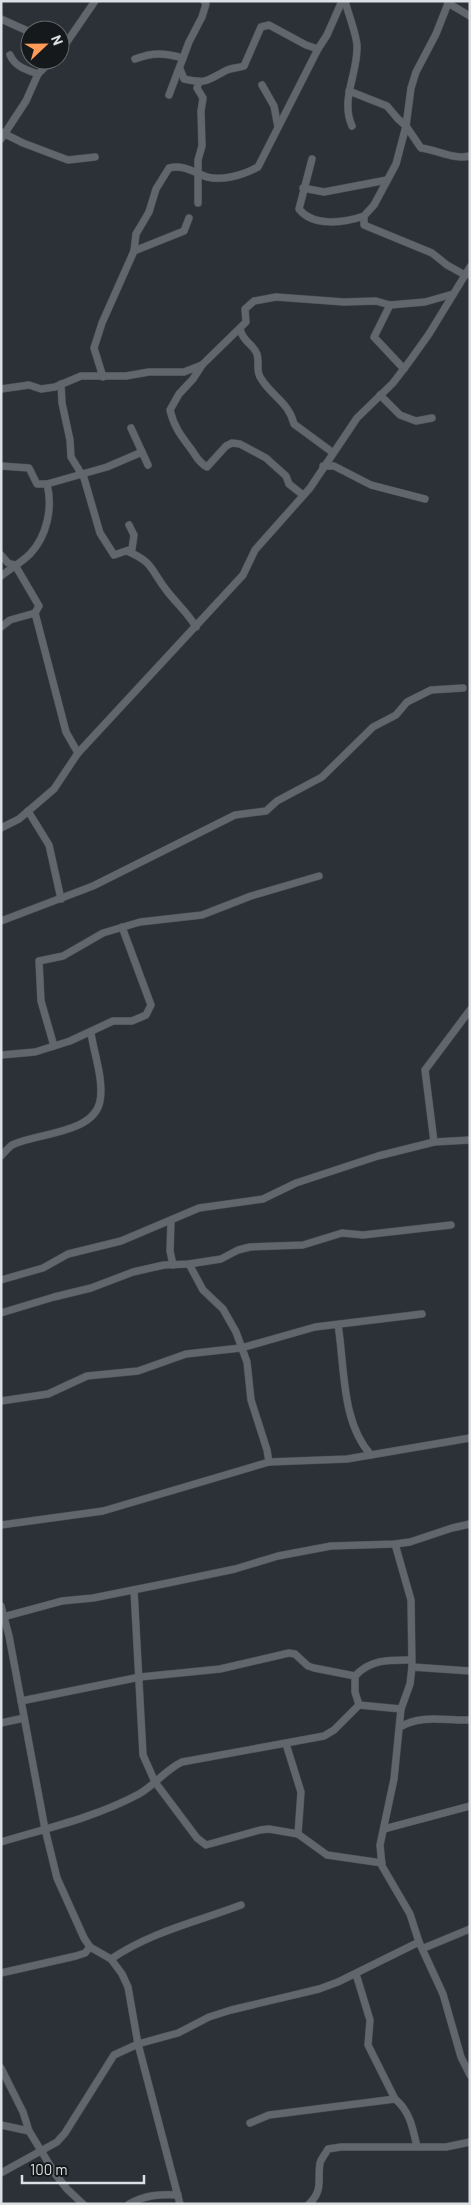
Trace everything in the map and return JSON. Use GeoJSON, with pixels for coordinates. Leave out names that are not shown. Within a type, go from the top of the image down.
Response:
{"type":"FeatureCollection","features":[{"type":"Feature","properties":{"kind":"street"},"geometry":{"type":"LineString","coordinates":[[70,37],[95,1]]}},
{"type":"Feature","properties":{"kind":"street"},"geometry":{"type":"LineString","coordinates":[[169,95],[189,42],[202,17],[206,4],[204,1]]}},
{"type":"Feature","properties":{"kind":"street"},"geometry":{"type":"LineString","coordinates":[[103,377],[94,348],[102,323],[134,251],[136,234],[148,212],[156,189],[169,168],[177,166],[192,169],[198,173],[215,178],[247,173],[258,167],[343,1]]}},
{"type":"Feature","properties":{"kind":"street"},"geometry":{"type":"LineString","coordinates":[[343,1],[358,43],[347,104],[352,126]]}},
{"type":"Feature","properties":{"kind":"street"},"geometry":{"type":"LineString","coordinates":[[312,159],[298,209],[304,216],[317,221],[349,222],[364,216],[374,205],[396,164],[406,126],[411,88],[416,72],[436,34],[448,2],[470,16]]}},
{"type":"Feature","properties":{"kind":"street"},"geometry":{"type":"LineString","coordinates":[[1,19],[20,28]]}},
{"type":"Feature","properties":{"kind":"street"},"geometry":{"type":"LineString","coordinates":[[180,69],[184,80],[199,82],[212,80],[227,69],[244,66],[261,27],[269,25],[306,45],[318,49]]}},
{"type":"Feature","properties":{"kind":"street"},"geometry":{"type":"LineString","coordinates":[[135,59],[148,54],[166,53],[183,58]]}},
{"type":"Feature","properties":{"kind":"street"},"geometry":{"type":"LineString","coordinates":[[10,55],[12,61],[22,69],[38,74]]}},
{"type":"Feature","properties":{"kind":"street"},"geometry":{"type":"LineString","coordinates":[[42,70],[38,74],[26,101],[2,135],[68,160],[95,157]]}},
{"type":"Feature","properties":{"kind":"street"},"geometry":{"type":"LineString","coordinates":[[198,203],[198,160],[202,146],[201,111],[203,98],[197,88],[199,82]]}},
{"type":"Feature","properties":{"kind":"street"},"geometry":{"type":"LineString","coordinates":[[262,85],[274,106],[278,127]]}},
{"type":"Feature","properties":{"kind":"street"},"geometry":{"type":"LineString","coordinates":[[349,91],[387,106],[406,126],[421,148],[449,155],[470,156]]}},
{"type":"Feature","properties":{"kind":"street"},"geometry":{"type":"LineString","coordinates":[[303,188],[324,192],[387,180]]}},
{"type":"Feature","properties":{"kind":"street"},"geometry":{"type":"LineString","coordinates":[[364,216],[364,225],[432,253],[447,265],[467,274]]}},
{"type":"Feature","properties":{"kind":"street"},"geometry":{"type":"LineString","coordinates":[[134,251],[184,231],[189,218]]}},
{"type":"Feature","properties":{"kind":"street"},"geometry":{"type":"LineString","coordinates":[[1,828],[28,811],[54,788],[78,753],[243,575],[255,550],[303,495],[357,418],[404,369],[429,334],[470,267]]}},
{"type":"Feature","properties":{"kind":"street"},"geometry":{"type":"LineString","coordinates":[[303,495],[289,484],[286,476],[266,458],[240,444],[232,443],[226,446],[207,467],[199,463],[192,450],[179,435],[170,410],[179,394],[193,380],[202,366],[246,322],[245,309],[254,301],[276,297],[344,302],[376,301],[390,305],[425,302],[453,294]]}},
{"type":"Feature","properties":{"kind":"street"},"geometry":{"type":"LineString","coordinates":[[390,305],[374,337],[404,369]]}},
{"type":"Feature","properties":{"kind":"street"},"geometry":{"type":"LineString","coordinates":[[240,329],[246,342],[253,346],[257,354],[257,372],[262,381],[292,412],[294,424],[332,452]]}},
{"type":"Feature","properties":{"kind":"street"},"geometry":{"type":"LineString","coordinates":[[1,389],[29,385],[41,390],[81,376],[103,377],[149,372],[184,372],[202,366]]}},
{"type":"Feature","properties":{"kind":"street"},"geometry":{"type":"LineString","coordinates":[[61,384],[62,403],[70,440],[71,457],[84,478],[100,533],[107,547],[114,555],[132,549],[134,535],[130,525]]}},
{"type":"Feature","properties":{"kind":"street"},"geometry":{"type":"LineString","coordinates":[[380,395],[400,415],[416,421],[432,418]]}},
{"type":"Feature","properties":{"kind":"street"},"geometry":{"type":"LineString","coordinates":[[130,428],[148,465]]}},
{"type":"Feature","properties":{"kind":"street"},"geometry":{"type":"LineString","coordinates":[[1,466],[28,468],[37,484],[47,484],[107,467],[142,452]]}},
{"type":"Feature","properties":{"kind":"street"},"geometry":{"type":"LineString","coordinates":[[324,466],[334,466],[371,485],[425,499]]}},
{"type":"Feature","properties":{"kind":"street"},"geometry":{"type":"LineString","coordinates":[[1,576],[29,555],[48,523],[50,497],[47,484]]}},
{"type":"Feature","properties":{"kind":"street"},"geometry":{"type":"LineString","coordinates":[[127,551],[143,558],[152,567],[166,591],[182,607],[196,627]]}},
{"type":"Feature","properties":{"kind":"street"},"geometry":{"type":"LineString","coordinates":[[1,555],[8,563],[16,565],[38,606],[35,612],[66,732],[78,753]]}},
{"type":"Feature","properties":{"kind":"street"},"geometry":{"type":"LineString","coordinates":[[1,627],[10,620],[35,612]]}},
{"type":"Feature","properties":{"kind":"street"},"geometry":{"type":"LineString","coordinates":[[1,921],[93,886],[235,815],[266,810],[277,801],[322,777],[372,727],[396,715],[407,702],[431,690],[463,688]]}},
{"type":"Feature","properties":{"kind":"street"},"geometry":{"type":"LineString","coordinates":[[28,811],[49,845],[61,899]]}},
{"type":"Feature","properties":{"kind":"street"},"geometry":{"type":"LineString","coordinates":[[54,1046],[41,1001],[39,961],[63,956],[103,933],[122,927],[155,919],[202,915],[251,896],[319,876]]}},
{"type":"Feature","properties":{"kind":"street"},"geometry":{"type":"LineString","coordinates":[[1,1055],[34,1052],[91,1033],[113,1021],[132,1020],[146,1015],[151,1005],[122,927]]}},
{"type":"Feature","properties":{"kind":"street"},"geometry":{"type":"LineString","coordinates":[[434,1142],[425,1070],[470,1010]]}},
{"type":"Feature","properties":{"kind":"street"},"geometry":{"type":"LineString","coordinates":[[1,1156],[10,1146],[32,1138],[66,1131],[92,1117],[100,1102],[100,1080],[91,1033]]}},
{"type":"Feature","properties":{"kind":"street"},"geometry":{"type":"LineString","coordinates":[[1,1280],[43,1268],[68,1254],[121,1241],[199,1208],[263,1199],[296,1183],[378,1156],[434,1142],[470,1140]]}},
{"type":"Feature","properties":{"kind":"street"},"geometry":{"type":"LineString","coordinates":[[171,1221],[170,1252],[173,1265]]}},
{"type":"Feature","properties":{"kind":"street"},"geometry":{"type":"LineString","coordinates":[[1,1313],[54,1296],[91,1288],[133,1272],[221,1259],[238,1250],[303,1244],[342,1233],[362,1235],[451,1225]]}},
{"type":"Feature","properties":{"kind":"street"},"geometry":{"type":"LineString","coordinates":[[189,1264],[203,1290],[223,1309],[236,1332],[246,1362],[251,1400],[269,1462]]}},
{"type":"Feature","properties":{"kind":"street"},"geometry":{"type":"LineString","coordinates":[[1,1401],[48,1394],[87,1376],[138,1370],[186,1354],[242,1348],[315,1327],[422,1314]]}},
{"type":"Feature","properties":{"kind":"street"},"geometry":{"type":"LineString","coordinates":[[338,1325],[345,1388],[356,1431],[362,1445],[371,1456]]}},
{"type":"Feature","properties":{"kind":"street"},"geometry":{"type":"LineString","coordinates":[[1,1525],[103,1511],[269,1462],[347,1459],[470,1438]]}},
{"type":"Feature","properties":{"kind":"street"},"geometry":{"type":"LineString","coordinates":[[3,1617],[62,1601],[93,1598],[235,1569],[278,1556],[331,1546],[395,1544],[470,1524]]}},
{"type":"Feature","properties":{"kind":"street"},"geometry":{"type":"LineString","coordinates":[[395,1544],[411,1600],[412,1663],[410,1684],[401,1709],[394,1779],[380,1845],[382,1863],[410,1914],[421,1945],[443,1994],[460,2057],[470,2075]]}},
{"type":"Feature","properties":{"kind":"street"},"geometry":{"type":"LineString","coordinates":[[134,1590],[143,1755],[155,1782],[182,1819],[206,1845],[269,1829],[298,1834],[327,1855],[382,1863]]}},
{"type":"Feature","properties":{"kind":"street"},"geometry":{"type":"LineString","coordinates":[[1,1606],[4,1632],[21,1700],[45,1828],[61,1890],[90,1947],[111,1959],[122,1974],[128,1987],[138,2044],[180,2204]]}},
{"type":"Feature","properties":{"kind":"street"},"geometry":{"type":"LineString","coordinates":[[21,1700],[140,1677],[220,1669],[289,1653],[295,1654],[308,1666],[355,1676]]}},
{"type":"Feature","properties":{"kind":"street"},"geometry":{"type":"LineString","coordinates":[[359,1705],[355,1692],[355,1676],[362,1668],[373,1662],[412,1663],[470,1671]]}},
{"type":"Feature","properties":{"kind":"street"},"geometry":{"type":"LineString","coordinates":[[1,1842],[108,1808],[137,1795],[155,1782],[167,1770],[182,1762],[286,1744],[329,1734],[359,1705],[401,1709]]}},
{"type":"Feature","properties":{"kind":"street"},"geometry":{"type":"LineString","coordinates":[[1,1723],[24,1718]]}},
{"type":"Feature","properties":{"kind":"street"},"geometry":{"type":"LineString","coordinates":[[400,1726],[409,1721],[423,1718],[470,1720]]}},
{"type":"Feature","properties":{"kind":"street"},"geometry":{"type":"LineString","coordinates":[[286,1744],[301,1792],[298,1834]]}},
{"type":"Feature","properties":{"kind":"street"},"geometry":{"type":"LineString","coordinates":[[384,1829],[470,1806]]}},
{"type":"Feature","properties":{"kind":"street"},"geometry":{"type":"LineString","coordinates":[[111,1959],[130,1946],[156,1934],[241,1905]]}},
{"type":"Feature","properties":{"kind":"street"},"geometry":{"type":"LineString","coordinates":[[1,2173],[57,2142],[65,2134],[114,2055],[138,2044],[178,2033],[231,2010],[319,1989],[421,1945],[469,1930]]}},
{"type":"Feature","properties":{"kind":"street"},"geometry":{"type":"LineString","coordinates":[[1,1973],[76,1956],[84,1953],[90,1947]]}},
{"type":"Feature","properties":{"kind":"street"},"geometry":{"type":"LineString","coordinates":[[356,1974],[370,2020],[368,2045],[395,2100],[400,2103],[411,2121],[418,2146]]}},
{"type":"Feature","properties":{"kind":"street"},"geometry":{"type":"LineString","coordinates":[[1,2068],[40,2151],[67,2189],[83,2204]]}},
{"type":"Feature","properties":{"kind":"street"},"geometry":{"type":"LineString","coordinates":[[250,2123],[269,2115],[395,2100]]}},
{"type":"Feature","properties":{"kind":"street"},"geometry":{"type":"LineString","coordinates":[[1,2125],[29,2131]]}},
{"type":"Feature","properties":{"kind":"street"},"geometry":{"type":"LineString","coordinates":[[309,2204],[314,2199],[320,2181],[320,2162],[328,2150],[342,2146],[446,2147],[470,2142]]}},
{"type":"Feature","properties":{"kind":"street"},"geometry":{"type":"LineString","coordinates":[[129,2204],[140,2198],[178,2195]]}}]}
